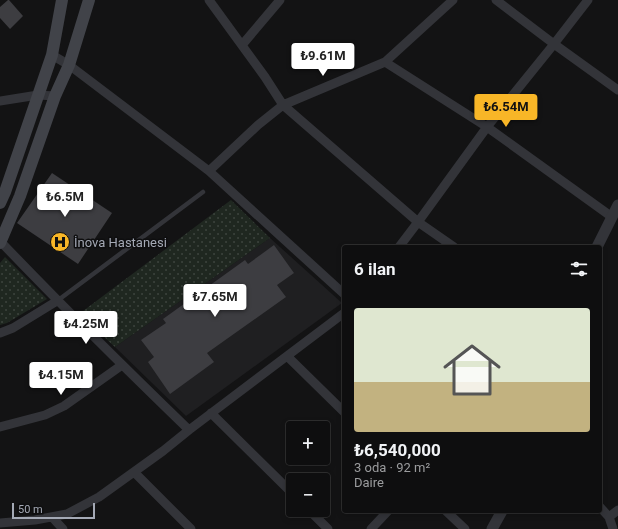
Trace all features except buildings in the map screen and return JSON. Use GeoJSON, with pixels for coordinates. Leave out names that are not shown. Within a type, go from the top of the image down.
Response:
{"type":"FeatureCollection","features":[{"type":"Feature","properties":{"kind":"main road"},"geometry":{"type":"LineString","coordinates":[[0,203],[52,56],[62,0]]}},
{"type":"Feature","properties":{"kind":"main road"},"geometry":{"type":"LineString","coordinates":[[0,243],[20,196],[55,96],[69,65],[90,0]]}},
{"type":"Feature","properties":{"kind":"street"},"geometry":{"type":"LineString","coordinates":[[209,0],[266,77],[283,105],[418,222],[451,245]]}},
{"type":"Feature","properties":{"kind":"street"},"geometry":{"type":"LineString","coordinates":[[242,45],[280,0]]}},
{"type":"Feature","properties":{"kind":"street"},"geometry":{"type":"LineString","coordinates":[[209,171],[258,125],[283,105],[385,62],[453,0]]}},
{"type":"Feature","properties":{"kind":"street"},"geometry":{"type":"LineString","coordinates":[[496,0],[618,90]]}},
{"type":"Feature","properties":{"kind":"street"},"geometry":{"type":"LineString","coordinates":[[401,245],[487,127],[588,0]]}},
{"type":"Feature","properties":{"kind":"street"},"geometry":{"type":"LineString","coordinates":[[52,56],[69,65],[209,171],[342,292]]}},
{"type":"Feature","properties":{"kind":"street"},"geometry":{"type":"LineString","coordinates":[[385,62],[487,127],[612,216]]}},
{"type":"Feature","properties":{"kind":"street"},"geometry":{"type":"LineString","coordinates":[[0,101],[38,95],[55,96]]}},
{"type":"Feature","properties":{"kind":"street"},"geometry":{"type":"LineString","coordinates":[[598,245],[618,205]]}},
{"type":"Feature","properties":{"kind":"street"},"geometry":{"type":"LineString","coordinates":[[0,243],[189,430]]}},
{"type":"Feature","properties":{"kind":"street"},"geometry":{"type":"LineString","coordinates":[[0,333],[13,328],[57,301]]}},
{"type":"Feature","properties":{"kind":"street"},"geometry":{"type":"LineString","coordinates":[[0,523],[35,520],[67,514],[99,498],[342,315]]}},
{"type":"Feature","properties":{"kind":"street"},"geometry":{"type":"LineString","coordinates":[[287,356],[342,410]]}},
{"type":"Feature","properties":{"kind":"street"},"geometry":{"type":"LineString","coordinates":[[0,427],[45,415],[64,406],[122,365]]}},
{"type":"Feature","properties":{"kind":"street"},"geometry":{"type":"LineString","coordinates":[[211,413],[286,487]]}},
{"type":"Feature","properties":{"kind":"street"},"geometry":{"type":"LineString","coordinates":[[134,472],[191,529]]}},
{"type":"Feature","properties":{"kind":"street"},"geometry":{"type":"LineString","coordinates":[[602,509],[609,517],[613,529]]}},
{"type":"Feature","properties":{"kind":"street"},"geometry":{"type":"LineString","coordinates":[[609,517],[618,510]]}},
{"type":"Feature","properties":{"kind":"street"},"geometry":{"type":"LineString","coordinates":[[371,529],[386,513]]}},
{"type":"Feature","properties":{"kind":"street"},"geometry":{"type":"LineString","coordinates":[[448,513],[464,529]]}},
{"type":"Feature","properties":{"kind":"street"},"geometry":{"type":"LineString","coordinates":[[492,529],[501,513]]}},
{"type":"Feature","properties":{"kind":"street"},"geometry":{"type":"LineString","coordinates":[[52,517],[63,529]]}},
{"type":"Feature","properties":{"kind":"street"},"geometry":{"type":"LineString","coordinates":[[316,517],[328,529]]}},
{"type":"Feature","properties":{"kind":"lane"},"geometry":{"type":"LineString","coordinates":[[57,301],[203,192]]}},
{"type":"Feature","properties":{"kind":"shaded area"},"geometry":{"type":"Polygon","coordinates":[[[231,200],[270,238],[115,347],[79,314],[231,200]]]}},
{"type":"Feature","properties":{"kind":"shaded area"},"geometry":{"type":"Polygon","coordinates":[[[270,238],[342,303],[186,416],[115,347],[270,238]]]}},
{"type":"Feature","properties":{"kind":"shaded area"},"geometry":{"type":"Polygon","coordinates":[[[5,257],[47,299],[7,323],[0,325],[0,263],[5,257]]]}},
{"type":"Feature","properties":{"kind":"place","name":"İnova Hastanesi"},"geometry":{"type":"Point","coordinates":[60,242]}}]}
